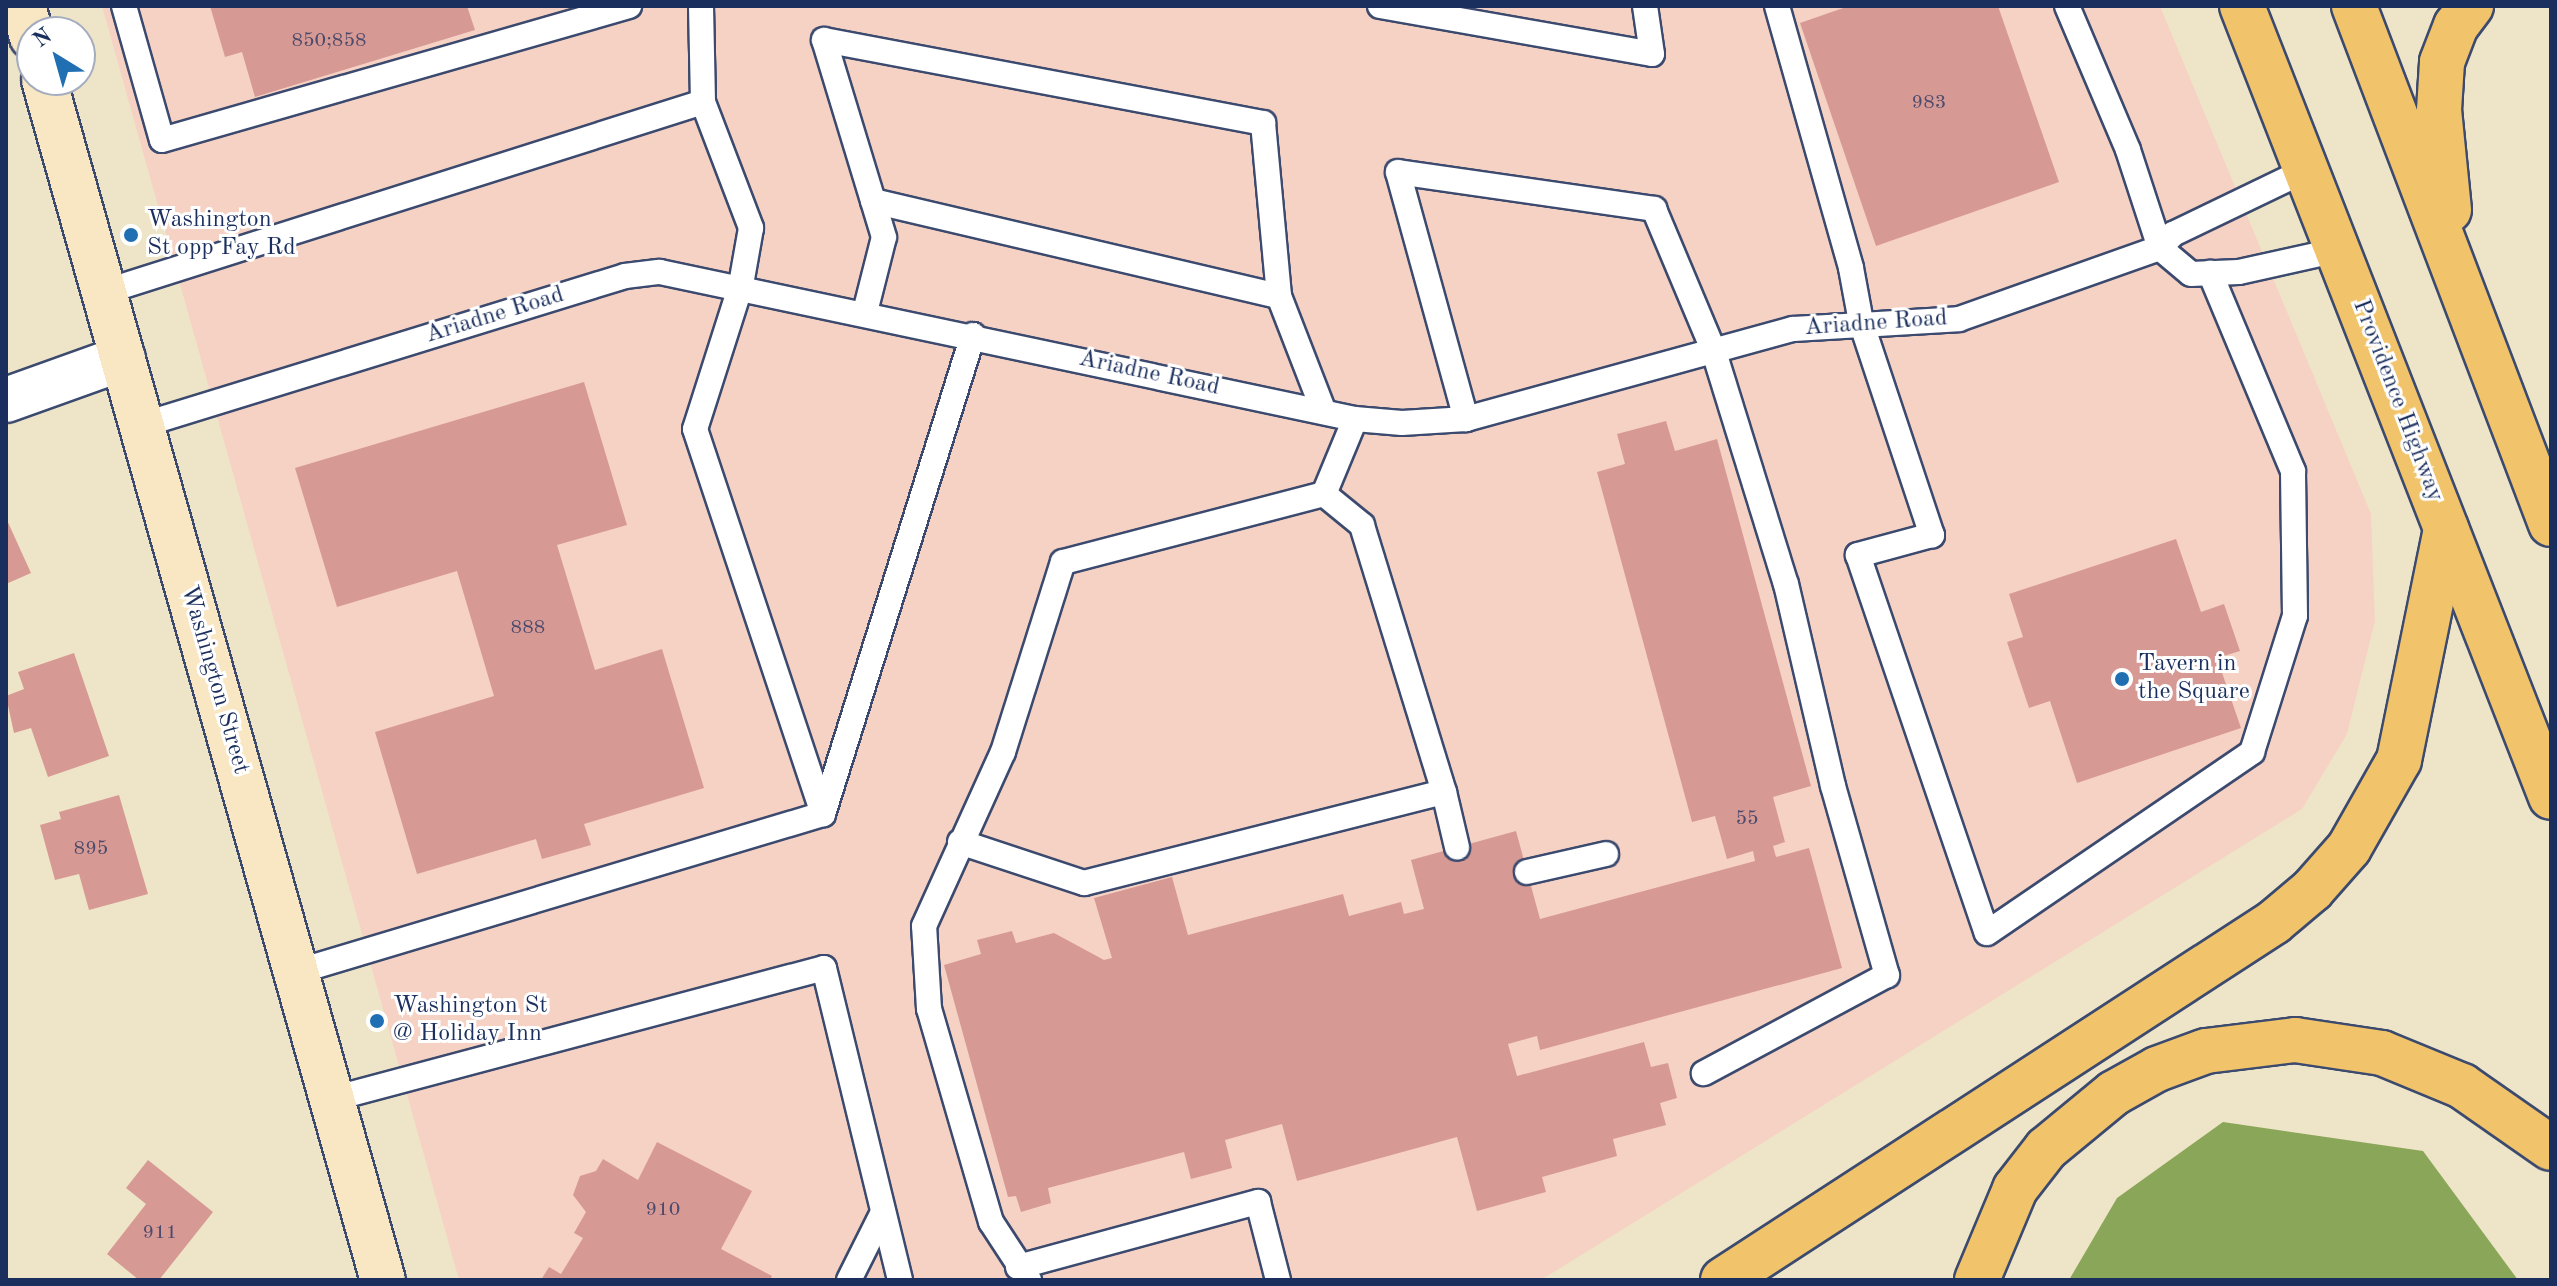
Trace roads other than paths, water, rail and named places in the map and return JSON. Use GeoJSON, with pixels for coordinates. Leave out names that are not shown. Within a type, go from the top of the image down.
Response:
{"type":"FeatureCollection","features":[{"type":"Feature","properties":{"kind":"highway","name":"Providence Highway"},"geometry":{"type":"LineString","coordinates":[[2242,6],[2551,797]]}},
{"type":"Feature","properties":{"kind":"highway"},"geometry":{"type":"LineString","coordinates":[[2354,6],[2551,524]]}},
{"type":"Feature","properties":{"kind":"highway"},"geometry":{"type":"LineString","coordinates":[[2457,276],[2439,110],[2442,62],[2456,26],[2471,6]]}},
{"type":"Feature","properties":{"kind":"highway"},"geometry":{"type":"LineString","coordinates":[[1723,1280],[2261,930],[2312,890],[2349,848],[2399,760],[2446,529]]}},
{"type":"Feature","properties":{"kind":"highway"},"geometry":{"type":"LineString","coordinates":[[1977,1280],[2008,1203],[2046,1149],[2114,1093],[2157,1069],[2206,1051],[2295,1040],[2382,1053],[2462,1086],[2551,1148]]}},
{"type":"Feature","properties":{"kind":"main road","name":"Washington Street"},"geometry":{"type":"LineString","coordinates":[[49,96],[383,1280]]}},
{"type":"Feature","properties":{"kind":"street"},"geometry":{"type":"LineString","coordinates":[[6,400],[123,358]]}},
{"type":"Feature","properties":{"kind":"lane"},"geometry":{"type":"LineString","coordinates":[[124,6],[162,140],[629,6]]}},
{"type":"Feature","properties":{"kind":"lane"},"geometry":{"type":"LineString","coordinates":[[701,6],[703,102],[751,228],[741,285],[695,429],[823,814]]}},
{"type":"Feature","properties":{"kind":"lane"},"geometry":{"type":"LineString","coordinates":[[1380,6],[1469,14],[1652,54],[1645,6]]}},
{"type":"Feature","properties":{"kind":"lane"},"geometry":{"type":"LineString","coordinates":[[1777,6],[1851,268],[1861,322],[1932,535],[1858,555],[1987,933],[2252,752],[2295,616],[2293,471],[2210,273]]}},
{"type":"Feature","properties":{"kind":"lane"},"geometry":{"type":"LineString","coordinates":[[2067,6],[2128,150],[2160,248],[2191,274],[2239,272],[2338,250]]}},
{"type":"Feature","properties":{"kind":"lane"},"geometry":{"type":"LineString","coordinates":[[865,312],[884,237],[824,40],[1263,123],[1279,296],[1324,412]]}},
{"type":"Feature","properties":{"kind":"lane"},"geometry":{"type":"LineString","coordinates":[[104,292],[703,102]]}},
{"type":"Feature","properties":{"kind":"lane","name":"Ariadne Road"},"geometry":{"type":"LineString","coordinates":[[142,425],[625,276],[660,272],[741,285],[1355,419],[1402,423],[1466,419],[1793,329],[1861,322],[1959,319],[2160,248],[2173,234],[2306,170]]}},
{"type":"Feature","properties":{"kind":"lane"},"geometry":{"type":"LineString","coordinates":[[1466,419],[1398,172],[1654,209],[1714,352],[1786,584],[1833,786],[1887,975],[1704,1073]]}},
{"type":"Feature","properties":{"kind":"lane"},"geometry":{"type":"LineString","coordinates":[[873,201],[1279,296]]}},
{"type":"Feature","properties":{"kind":"lane"},"geometry":{"type":"LineString","coordinates":[[823,814],[973,335]]}},
{"type":"Feature","properties":{"kind":"lane"},"geometry":{"type":"LineString","coordinates":[[1324,494],[1355,419]]}},
{"type":"Feature","properties":{"kind":"lane"},"geometry":{"type":"LineString","coordinates":[[1324,494],[1362,525],[1444,792],[1457,847]]}},
{"type":"Feature","properties":{"kind":"lane"},"geometry":{"type":"LineString","coordinates":[[1278,1280],[1258,1202],[1023,1273],[991,1222],[929,1009],[924,926],[1003,752],[1063,562],[1324,494]]}},
{"type":"Feature","properties":{"kind":"lane"},"geometry":{"type":"LineString","coordinates":[[960,842],[1084,883],[1444,792]]}},
{"type":"Feature","properties":{"kind":"lane"},"geometry":{"type":"LineString","coordinates":[[296,972],[823,814]]}},
{"type":"Feature","properties":{"kind":"lane"},"geometry":{"type":"LineString","coordinates":[[1527,872],[1606,854]]}},
{"type":"Feature","properties":{"kind":"lane"},"geometry":{"type":"LineString","coordinates":[[332,1099],[824,968],[900,1280]]}},
{"type":"Feature","properties":{"kind":"lane"},"geometry":{"type":"LineString","coordinates":[[849,1280],[883,1212]]}},
{"type":"Feature","properties":{"kind":"place","name":"Washington St opp Fay Rd"},"geometry":{"type":"Point","coordinates":[131,235]}},
{"type":"Feature","properties":{"kind":"place","name":"Tavern in the Square"},"geometry":{"type":"Point","coordinates":[2122,679]}},
{"type":"Feature","properties":{"kind":"place","name":"Washington St @ Holiday Inn"},"geometry":{"type":"Point","coordinates":[377,1021]}}]}
